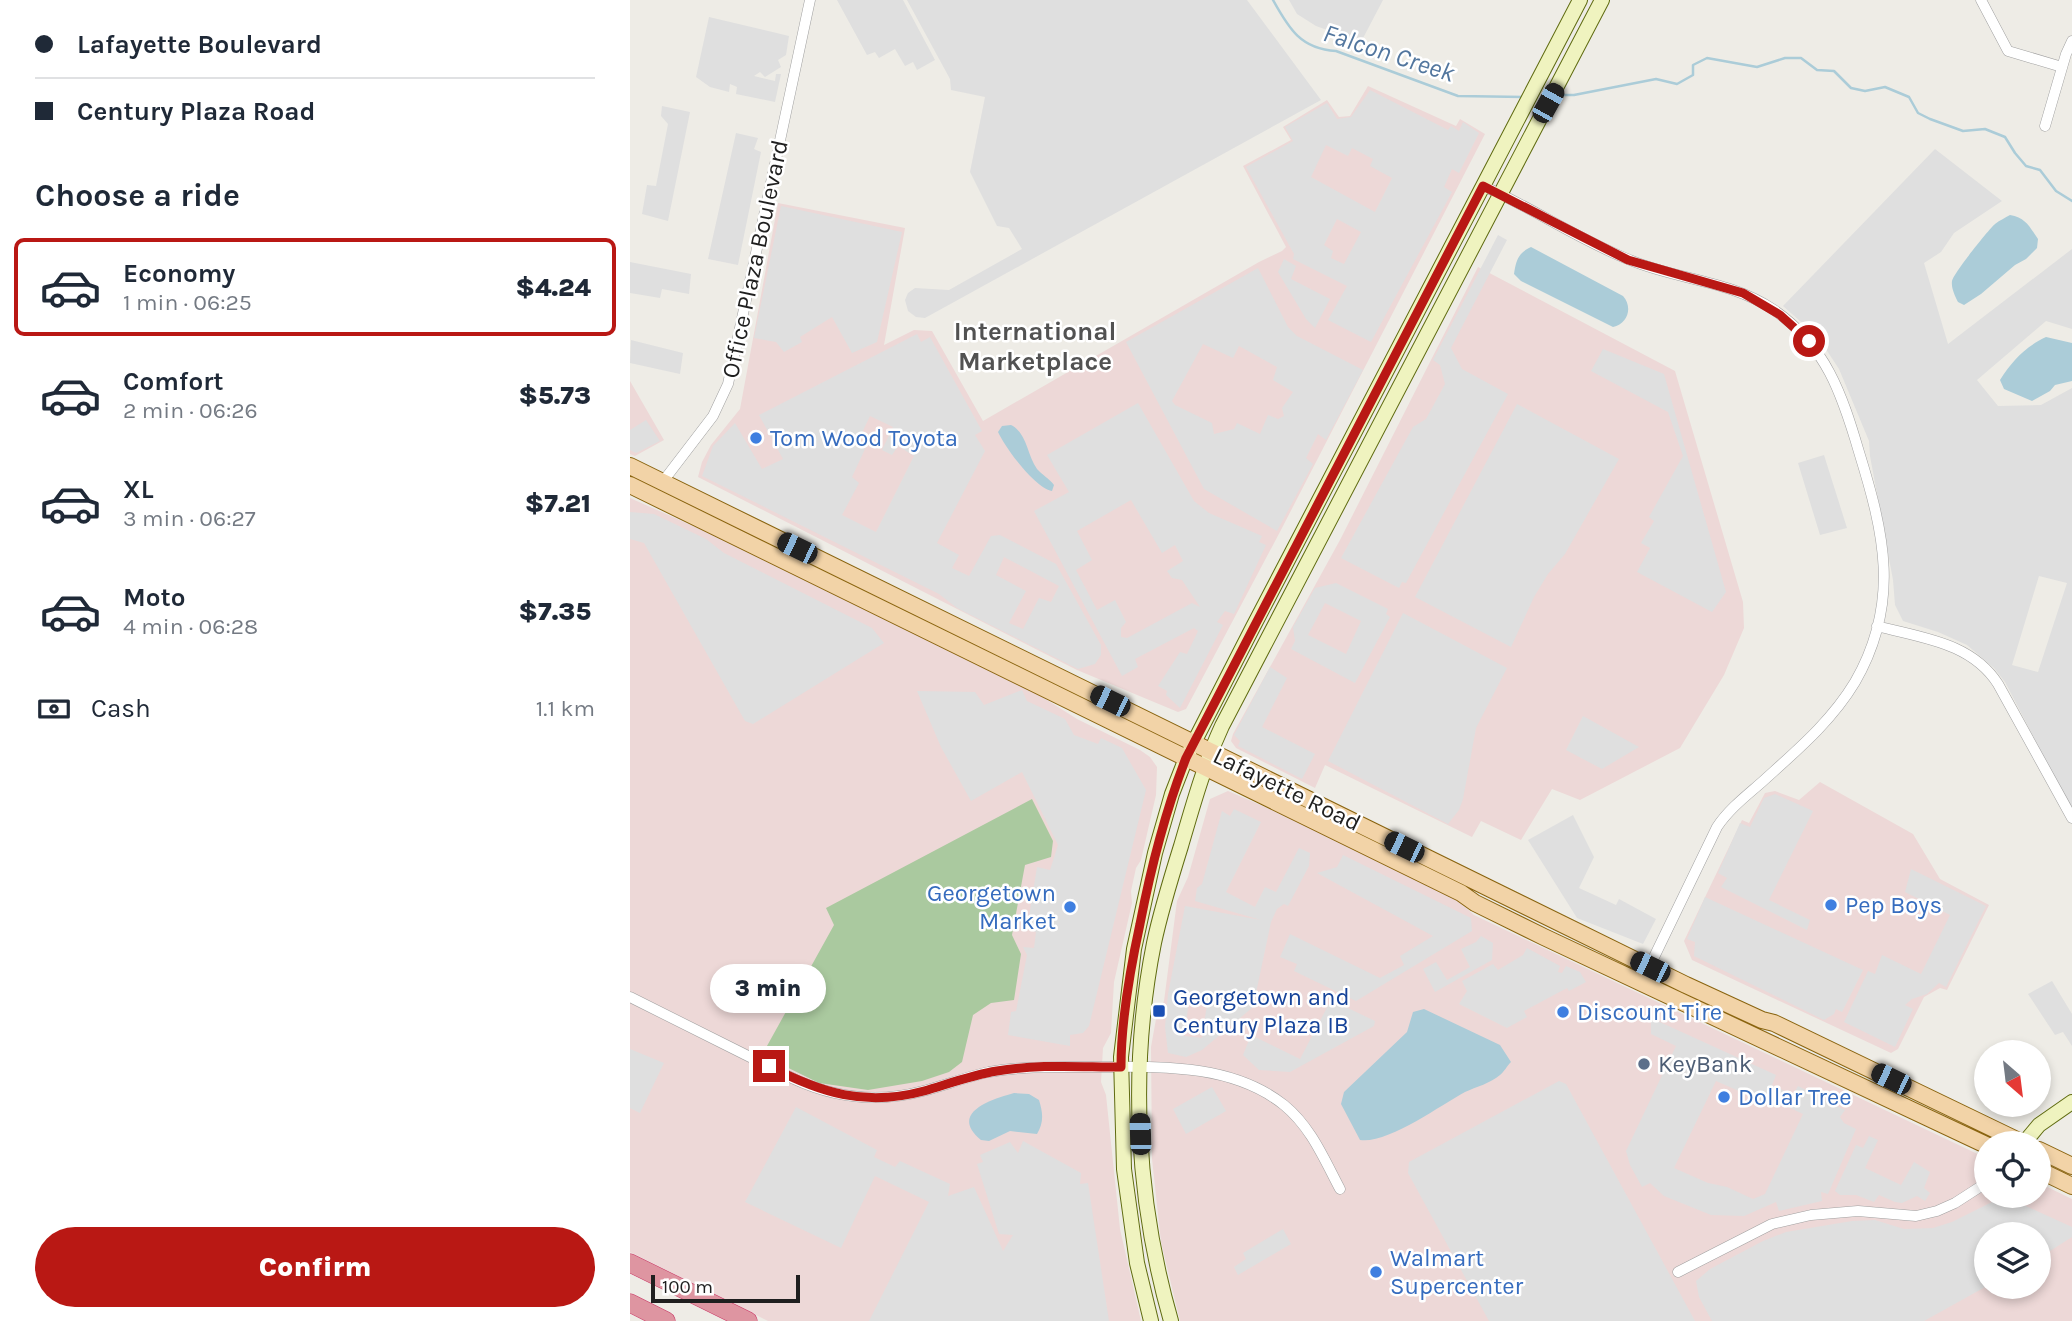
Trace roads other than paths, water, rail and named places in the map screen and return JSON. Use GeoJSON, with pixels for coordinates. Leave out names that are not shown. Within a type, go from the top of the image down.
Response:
{"type":"FeatureCollection","features":[{"type":"Feature","properties":{"kind":"highway"},"geometry":{"type":"LineString","coordinates":[[630,1262],[748,1321]]}},
{"type":"Feature","properties":{"kind":"highway"},"geometry":{"type":"LineString","coordinates":[[630,1303],[666,1321]]}},
{"type":"Feature","properties":{"kind":"main road"},"geometry":{"type":"LineString","coordinates":[[1151,1321],[1137,1263],[1126,1188],[1121,1133],[1121,1067],[1130,975],[1163,824],[1186,758],[1580,0]]}},
{"type":"Feature","properties":{"kind":"main road"},"geometry":{"type":"LineString","coordinates":[[1171,1321],[1156,1260],[1146,1199],[1140,1134],[1143,1018],[1154,943],[1170,880],[1205,768],[1211,751],[1311,556],[1602,0]]}},
{"type":"Feature","properties":{"kind":"main road"},"geometry":{"type":"LineString","coordinates":[[1343,457],[1359,464]]}},
{"type":"Feature","properties":{"kind":"main road","name":"Lafayette Road"},"geometry":{"type":"LineString","coordinates":[[630,466],[1650,967],[1999,1131]]}},
{"type":"Feature","properties":{"kind":"main road","name":"Lafayette Road"},"geometry":{"type":"LineString","coordinates":[[630,485],[1641,984],[1974,1139]]}},
{"type":"Feature","properties":{"kind":"main road"},"geometry":{"type":"LineString","coordinates":[[1295,547],[1311,556]]}},
{"type":"Feature","properties":{"kind":"main road"},"geometry":{"type":"LineString","coordinates":[[2034,1131],[2072,1102]]}},
{"type":"Feature","properties":{"kind":"main road"},"geometry":{"type":"LineString","coordinates":[[2051,1156],[2072,1166]]}},
{"type":"Feature","properties":{"kind":"main road"},"geometry":{"type":"LineString","coordinates":[[2051,1176],[2072,1186]]}},
{"type":"Feature","properties":{"kind":"street","name":"Office Plaza Boulevard"},"geometry":{"type":"LineString","coordinates":[[653,497],[711,420],[729,384],[810,0]]}},
{"type":"Feature","properties":{"kind":"street"},"geometry":{"type":"LineString","coordinates":[[1981,0],[2006,49],[2013,54],[2062,67]]}},
{"type":"Feature","properties":{"kind":"street"},"geometry":{"type":"LineString","coordinates":[[2045,127],[2072,41]]}},
{"type":"Feature","properties":{"kind":"street"},"geometry":{"type":"LineString","coordinates":[[1483,186],[1628,260],[1743,293],[1780,315],[1809,341],[1825,363],[1843,399],[1882,535],[1884,576],[1877,626],[1860,673],[1833,714],[1816,733],[1734,806],[1717,827],[1641,984]]}},
{"type":"Feature","properties":{"kind":"street"},"geometry":{"type":"LineString","coordinates":[[1877,626],[1954,646],[1982,664],[1998,684],[2072,818]]}},
{"type":"Feature","properties":{"kind":"street"},"geometry":{"type":"LineString","coordinates":[[630,997],[794,1079],[814,1088],[843,1095],[875,1098],[899,1096],[1007,1069],[1121,1067],[1209,1072],[1233,1078],[1266,1093],[1285,1106],[1305,1127],[1340,1189]]}},
{"type":"Feature","properties":{"kind":"street"},"geometry":{"type":"LineString","coordinates":[[1678,1272],[1772,1224],[1811,1214],[1858,1211],[1916,1216],[1937,1211],[1974,1191]]}},
{"type":"Feature","properties":{"kind":"water"},"geometry":{"type":"Polygon","coordinates":[[[2010,215],[2024,220],[2029,226],[2038,239],[2037,248],[1981,294],[1964,305],[1958,302],[1952,286],[1954,277],[1991,228],[2010,215]]]}},
{"type":"Feature","properties":{"kind":"water"},"geometry":{"type":"Polygon","coordinates":[[[1531,247],[1623,296],[1628,305],[1625,319],[1613,327],[1521,281],[1514,274],[1518,258],[1531,247]]]}},
{"type":"Feature","properties":{"kind":"water"},"geometry":{"type":"Polygon","coordinates":[[[2046,337],[2072,343],[2072,381],[2055,385],[2032,401],[2004,389],[2000,380],[2009,367],[2025,350],[2046,337]]]}},
{"type":"Feature","properties":{"kind":"water"},"geometry":{"type":"Polygon","coordinates":[[[1011,425],[1024,439],[1037,469],[1054,485],[1052,491],[1030,475],[1002,439],[998,432],[1002,426],[1011,425]]]}},
{"type":"Feature","properties":{"kind":"water"},"geometry":{"type":"Polygon","coordinates":[[[1424,1009],[1500,1045],[1511,1062],[1488,1083],[1465,1092],[1413,1123],[1385,1136],[1360,1140],[1341,1104],[1344,1092],[1407,1032],[1413,1012],[1424,1009]]]}},
{"type":"Feature","properties":{"kind":"water"},"geometry":{"type":"Polygon","coordinates":[[[1014,1093],[1029,1094],[1039,1100],[1042,1117],[1037,1134],[1010,1131],[989,1141],[981,1140],[972,1130],[969,1122],[971,1115],[985,1103],[1014,1093]]]}},
{"type":"Feature","properties":{"kind":"waterway","name":"Falcon Creek"},"geometry":{"type":"LineString","coordinates":[[1273,0],[1297,36],[1314,46],[1336,51],[1458,96],[1524,97]]}},
{"type":"Feature","properties":{"kind":"waterway","name":"Falcon Creek"},"geometry":{"type":"LineString","coordinates":[[1559,95],[1574,95],[1656,79],[1677,84],[1693,75],[1693,65],[1707,58],[1757,67],[1785,58],[1801,58],[1817,70],[1834,71],[1851,88],[1865,91],[1885,87],[1909,97],[1918,113],[1930,119],[1963,131],[1985,129],[2005,137],[2026,166],[2040,170],[2056,191],[2072,201]]}},
{"type":"Feature","properties":{"kind":"place","name":"Tom Wood Toyota"},"geometry":{"type":"Point","coordinates":[756,438]}},
{"type":"Feature","properties":{"kind":"place","name":"Pep Boys"},"geometry":{"type":"Point","coordinates":[1831,905]}},
{"type":"Feature","properties":{"kind":"place","name":"Georgetown Market"},"geometry":{"type":"Point","coordinates":[1070,907]}},
{"type":"Feature","properties":{"kind":"place","name":"Georgetown and Century Plaza IB"},"geometry":{"type":"Point","coordinates":[1159,1011]}},
{"type":"Feature","properties":{"kind":"place","name":"Discount Tire"},"geometry":{"type":"Point","coordinates":[1563,1012]}},
{"type":"Feature","properties":{"kind":"place","name":"KeyBank"},"geometry":{"type":"Point","coordinates":[1644,1064]}},
{"type":"Feature","properties":{"kind":"place","name":"Dollar Tree"},"geometry":{"type":"Point","coordinates":[1724,1097]}},
{"type":"Feature","properties":{"kind":"place","name":"Walmart Supercenter"},"geometry":{"type":"Point","coordinates":[1376,1272]}},
{"type":"Feature","properties":{"kind":"district","name":"International Marketplace"},"geometry":{"type":"Point","coordinates":[1035,346]}}]}
